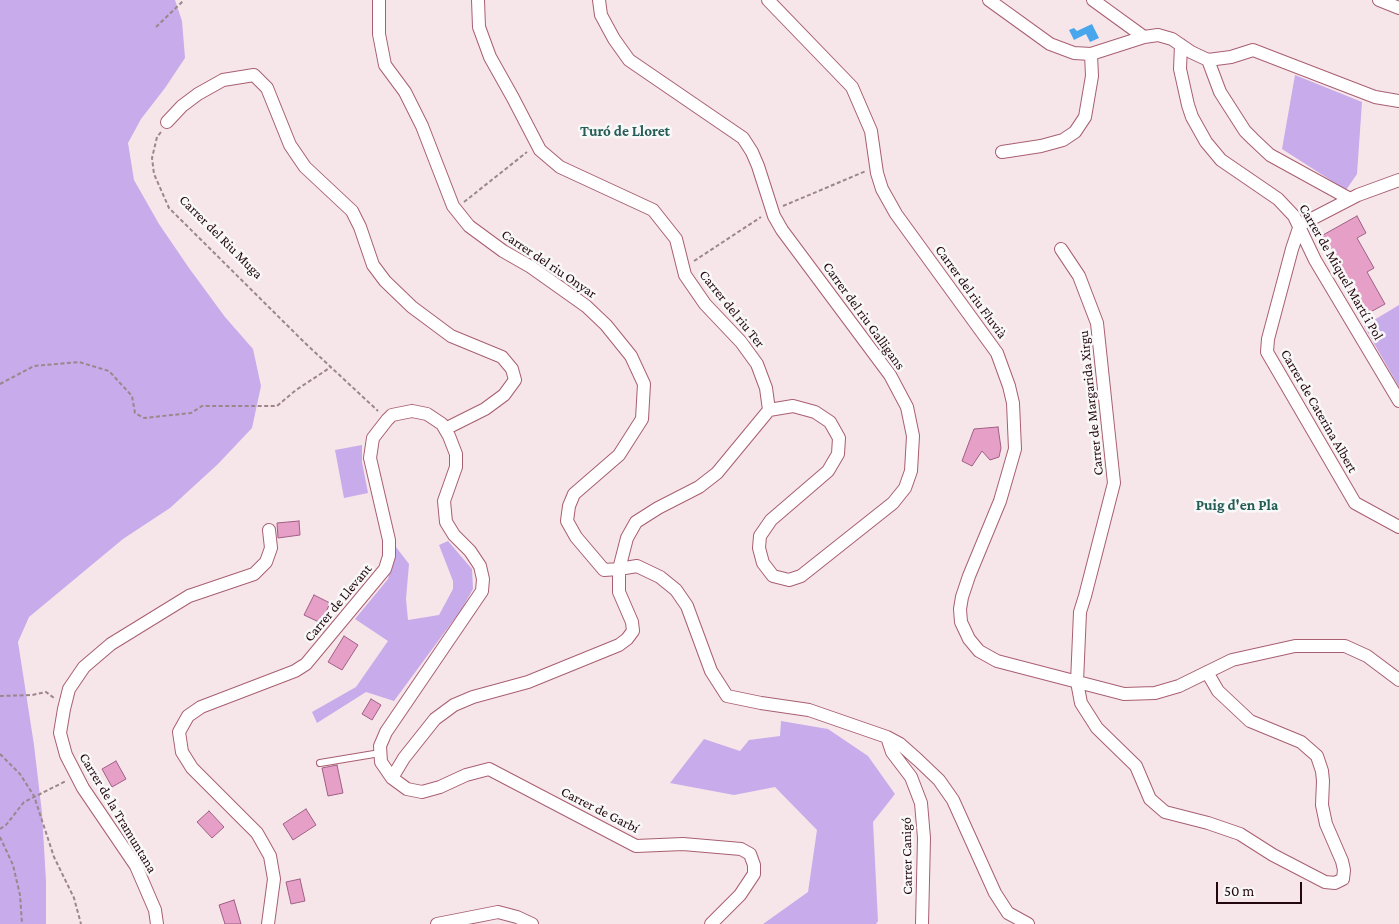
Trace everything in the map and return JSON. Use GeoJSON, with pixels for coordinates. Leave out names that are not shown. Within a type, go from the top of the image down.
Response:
{"type":"FeatureCollection","features":[{"type":"Feature","properties":{"kind":"street","name":"Carrer del riu Onyar"},"geometry":{"type":"LineString","coordinates":[[380,0],[380,34],[384,65],[405,92],[422,126],[441,179],[456,209],[469,226],[593,312],[631,356],[644,384],[642,419],[619,455],[574,494],[569,506],[567,521],[576,537],[604,570],[619,569]]}},
{"type":"Feature","properties":{"kind":"street","name":"Carrer del riu Ter"},"geometry":{"type":"LineString","coordinates":[[478,0],[479,27],[490,58],[540,150],[560,167],[653,210],[676,239],[685,275],[705,304],[741,342],[757,364],[766,388],[769,410]]}},
{"type":"Feature","properties":{"kind":"street","name":"Carrer del riu Galligans"},"geometry":{"type":"LineString","coordinates":[[599,0],[601,15],[614,39],[629,60],[743,138],[758,166],[772,210],[782,230],[890,374],[906,407],[914,436],[911,471],[905,488],[894,503],[801,576],[789,580],[774,576],[763,563],[759,548],[760,536],[771,520],[828,471],[838,454],[839,438],[830,422],[815,412],[793,406],[769,410]]}},
{"type":"Feature","properties":{"kind":"street","name":"Carrer del riu Fluvià"},"geometry":{"type":"LineString","coordinates":[[768,0],[852,87],[871,131],[876,166],[882,189],[896,214],[997,353],[1009,386],[1013,403],[1015,449],[1000,501],[962,597],[961,622],[968,639],[979,651],[997,661],[1124,694],[1155,693],[1179,686],[1232,660],[1295,646],[1344,646],[1367,656],[1399,680]]}},
{"type":"Feature","properties":{"kind":"street"},"geometry":{"type":"LineString","coordinates":[[989,0],[1050,44],[1074,53],[1091,54],[1144,37],[1158,35],[1172,39],[1208,60],[1231,57],[1252,50],[1375,97],[1399,101]]}},
{"type":"Feature","properties":{"kind":"street"},"geometry":{"type":"LineString","coordinates":[[1093,0],[1144,37]]}},
{"type":"Feature","properties":{"kind":"street"},"geometry":{"type":"LineString","coordinates":[[1379,0],[1399,8]]}},
{"type":"Feature","properties":{"kind":"street","name":"Carrer de Miquel Martí i Pol"},"geometry":{"type":"LineString","coordinates":[[1181,45],[1180,69],[1188,105],[1192,117],[1206,142],[1221,160],[1278,199],[1294,216],[1316,260],[1399,401]]}},
{"type":"Feature","properties":{"kind":"street"},"geometry":{"type":"LineString","coordinates":[[1002,152],[1041,146],[1063,140],[1075,132],[1085,117],[1092,76],[1091,54]]}},
{"type":"Feature","properties":{"kind":"street"},"geometry":{"type":"LineString","coordinates":[[1208,60],[1220,92],[1245,131],[1253,139],[1270,155],[1350,199]]}},
{"type":"Feature","properties":{"kind":"street"},"geometry":{"type":"LineString","coordinates":[[168,122],[190,100],[224,80],[254,75],[267,88],[290,145],[305,167],[352,212],[360,227],[372,265],[385,281],[412,307],[451,336],[502,357],[512,368],[515,380],[504,395],[485,409],[445,429]]}},
{"type":"Feature","properties":{"kind":"street"},"geometry":{"type":"LineString","coordinates":[[1300,226],[1350,199],[1399,180]]}},
{"type":"Feature","properties":{"kind":"street","name":"Carrer de Caterina Albert"},"geometry":{"type":"LineString","coordinates":[[1300,226],[1268,340],[1268,352],[1355,502],[1399,527]]}},
{"type":"Feature","properties":{"kind":"street","name":"Carrer de Margarida Xirgu"},"geometry":{"type":"LineString","coordinates":[[1061,249],[1079,276],[1097,323],[1114,483],[1080,612],[1077,682],[1081,703],[1097,728],[1136,766],[1150,799],[1164,812],[1208,822],[1240,834],[1272,854],[1325,882],[1335,883],[1343,879],[1342,860],[1326,824],[1322,805],[1322,771],[1316,756],[1301,742],[1250,721],[1218,691],[1207,672]]}},
{"type":"Feature","properties":{"kind":"street"},"geometry":{"type":"LineString","coordinates":[[387,420],[392,415],[412,411],[427,414],[442,424],[456,454],[456,467],[444,502],[446,522],[454,535],[470,551],[480,566],[483,579],[482,591],[386,732],[380,746],[381,762],[392,778],[404,758],[435,719],[454,705],[473,697],[528,682],[619,645],[627,639],[633,631],[632,622],[619,592],[619,569],[627,538],[636,522],[658,508],[699,487],[717,473],[769,410]]}},
{"type":"Feature","properties":{"kind":"street","name":"Carrer de Llevant"},"geometry":{"type":"LineString","coordinates":[[268,924],[274,878],[270,856],[257,833],[192,768],[182,752],[179,732],[188,716],[201,707],[294,671],[306,664],[385,569],[389,556],[389,540],[370,458],[374,438],[387,420]]}},
{"type":"Feature","properties":{"kind":"street","name":"Carrer de la Tramuntana"},"geometry":{"type":"LineString","coordinates":[[157,924],[155,910],[136,866],[77,776],[66,755],[60,733],[69,689],[84,667],[111,644],[189,596],[254,574],[266,562],[271,548],[268,530]]}},
{"type":"Feature","properties":{"kind":"street"},"geometry":{"type":"LineString","coordinates":[[619,569],[637,566],[660,577],[676,590],[688,606],[711,671],[728,696],[809,710],[887,737],[900,744],[939,780],[953,800],[995,893],[1008,913],[1028,924]]}},
{"type":"Feature","properties":{"kind":"street","name":"Carrer Canigó"},"geometry":{"type":"LineString","coordinates":[[887,737],[892,752],[911,777],[921,803],[924,838],[922,924]]}},
{"type":"Feature","properties":{"kind":"street","name":"Carrer de Garbí"},"geometry":{"type":"LineString","coordinates":[[392,778],[407,789],[422,792],[440,788],[466,775],[488,769],[636,846],[684,844],[741,849],[750,854],[754,865],[754,874],[740,895],[710,924]]}},
{"type":"Feature","properties":{"kind":"street"},"geometry":{"type":"LineString","coordinates":[[437,924],[498,912],[517,917],[532,924]]}},
{"type":"Feature","properties":{"kind":"lane"},"geometry":{"type":"LineString","coordinates":[[320,763],[380,753]]}},
{"type":"Feature","properties":{"kind":"path"},"geometry":{"type":"LineString","coordinates":[[156,27],[184,0]]}},
{"type":"Feature","properties":{"kind":"path","name":"Carrer del Riu Muga"},"geometry":{"type":"LineString","coordinates":[[168,122],[157,138],[152,158],[154,174],[169,208],[305,343],[387,420]]}},
{"type":"Feature","properties":{"kind":"path"},"geometry":{"type":"LineString","coordinates":[[456,209],[537,144]]}},
{"type":"Feature","properties":{"kind":"path"},"geometry":{"type":"LineString","coordinates":[[683,268],[772,210],[876,166]]}},
{"type":"Feature","properties":{"kind":"path"},"geometry":{"type":"LineString","coordinates":[[0,384],[34,366],[79,362],[108,371],[132,396],[135,413],[144,418],[191,413],[202,406],[277,406],[296,390],[331,367]]}},
{"type":"Feature","properties":{"kind":"path"},"geometry":{"type":"LineString","coordinates":[[0,696],[32,695],[46,692],[53,696],[64,709]]}},
{"type":"Feature","properties":{"kind":"path"},"geometry":{"type":"LineString","coordinates":[[0,754],[20,774],[34,796],[54,857],[74,898],[81,924]]}},
{"type":"Feature","properties":{"kind":"path"},"geometry":{"type":"LineString","coordinates":[[0,829],[6,826],[24,802],[77,776]]}},
{"type":"Feature","properties":{"kind":"path"},"geometry":{"type":"LineString","coordinates":[[0,837],[13,865],[20,895],[22,924]]}},
{"type":"Feature","properties":{"kind":"shaded area"},"geometry":{"type":"Polygon","coordinates":[[[0,0],[175,0],[182,21],[185,58],[141,119],[128,143],[134,180],[159,224],[189,268],[225,317],[253,349],[261,386],[252,428],[218,464],[170,508],[123,539],[29,617],[18,642],[34,745],[42,813],[46,881],[46,924],[0,924],[0,0]]]}},
{"type":"Feature","properties":{"kind":"shaded area"},"geometry":{"type":"Polygon","coordinates":[[[1295,75],[1362,102],[1357,174],[1346,190],[1282,149],[1295,75]]]}},
{"type":"Feature","properties":{"kind":"shaded area"},"geometry":{"type":"Polygon","coordinates":[[[1399,305],[1399,387],[1364,326],[1399,305]]]}},
{"type":"Feature","properties":{"kind":"shaded area"},"geometry":{"type":"Polygon","coordinates":[[[362,445],[362,462],[368,493],[344,498],[335,450],[362,445]]]}},
{"type":"Feature","properties":{"kind":"shaded area"},"geometry":{"type":"Polygon","coordinates":[[[448,541],[472,569],[473,589],[461,610],[394,701],[366,692],[317,723],[312,712],[356,687],[388,641],[355,619],[388,579],[396,547],[409,564],[406,599],[408,620],[439,615],[453,589],[453,581],[439,545],[448,541]]]}},
{"type":"Feature","properties":{"kind":"shaded area"},"geometry":{"type":"Polygon","coordinates":[[[781,721],[828,729],[868,756],[895,794],[873,822],[878,921],[876,924],[763,924],[808,892],[817,830],[775,787],[734,795],[670,783],[704,739],[740,751],[749,740],[780,736],[781,721]]]}},
{"type":"Feature","properties":{"kind":"water"},"geometry":{"type":"Polygon","coordinates":[[[1092,24],[1099,38],[1090,42],[1086,34],[1074,40],[1069,30],[1074,28],[1077,31],[1092,24]]]}},
{"type":"Feature","properties":{"kind":"building"},"geometry":{"type":"Polygon","coordinates":[[[1357,216],[1366,233],[1357,238],[1374,268],[1367,272],[1385,304],[1365,315],[1337,265],[1339,264],[1323,235],[1357,216]]]}},
{"type":"Feature","properties":{"kind":"building"},"geometry":{"type":"Polygon","coordinates":[[[998,427],[1001,448],[999,457],[990,460],[982,451],[972,466],[962,461],[974,429],[998,427]]]}},
{"type":"Feature","properties":{"kind":"building"},"geometry":{"type":"Polygon","coordinates":[[[299,521],[300,535],[278,538],[277,523],[299,521]]]}},
{"type":"Feature","properties":{"kind":"building"},"geometry":{"type":"Polygon","coordinates":[[[314,595],[330,603],[321,623],[304,615],[314,595]]]}},
{"type":"Feature","properties":{"kind":"building"},"geometry":{"type":"Polygon","coordinates":[[[344,636],[358,645],[342,670],[328,662],[344,636]]]}},
{"type":"Feature","properties":{"kind":"building"},"geometry":{"type":"Polygon","coordinates":[[[371,699],[381,705],[372,720],[362,714],[371,699]]]}},
{"type":"Feature","properties":{"kind":"building"},"geometry":{"type":"Polygon","coordinates":[[[116,761],[126,779],[112,787],[102,769],[116,761]]]}},
{"type":"Feature","properties":{"kind":"building"},"geometry":{"type":"Polygon","coordinates":[[[337,765],[343,793],[328,796],[322,768],[337,765]]]}},
{"type":"Feature","properties":{"kind":"building"},"geometry":{"type":"Polygon","coordinates":[[[306,809],[316,825],[293,840],[283,824],[306,809]]]}},
{"type":"Feature","properties":{"kind":"building"},"geometry":{"type":"Polygon","coordinates":[[[209,811],[224,827],[212,838],[197,822],[209,811]]]}},
{"type":"Feature","properties":{"kind":"building"},"geometry":{"type":"Polygon","coordinates":[[[300,879],[305,901],[291,904],[286,882],[300,879]]]}},
{"type":"Feature","properties":{"kind":"building"},"geometry":{"type":"Polygon","coordinates":[[[234,900],[241,924],[225,924],[219,905],[234,900]]]}},
{"type":"Feature","properties":{"kind":"district","name":"Turó de Lloret"},"geometry":{"type":"Point","coordinates":[625,131]}},
{"type":"Feature","properties":{"kind":"district","name":"Puig d'en Pla"},"geometry":{"type":"Point","coordinates":[1237,505]}}]}
